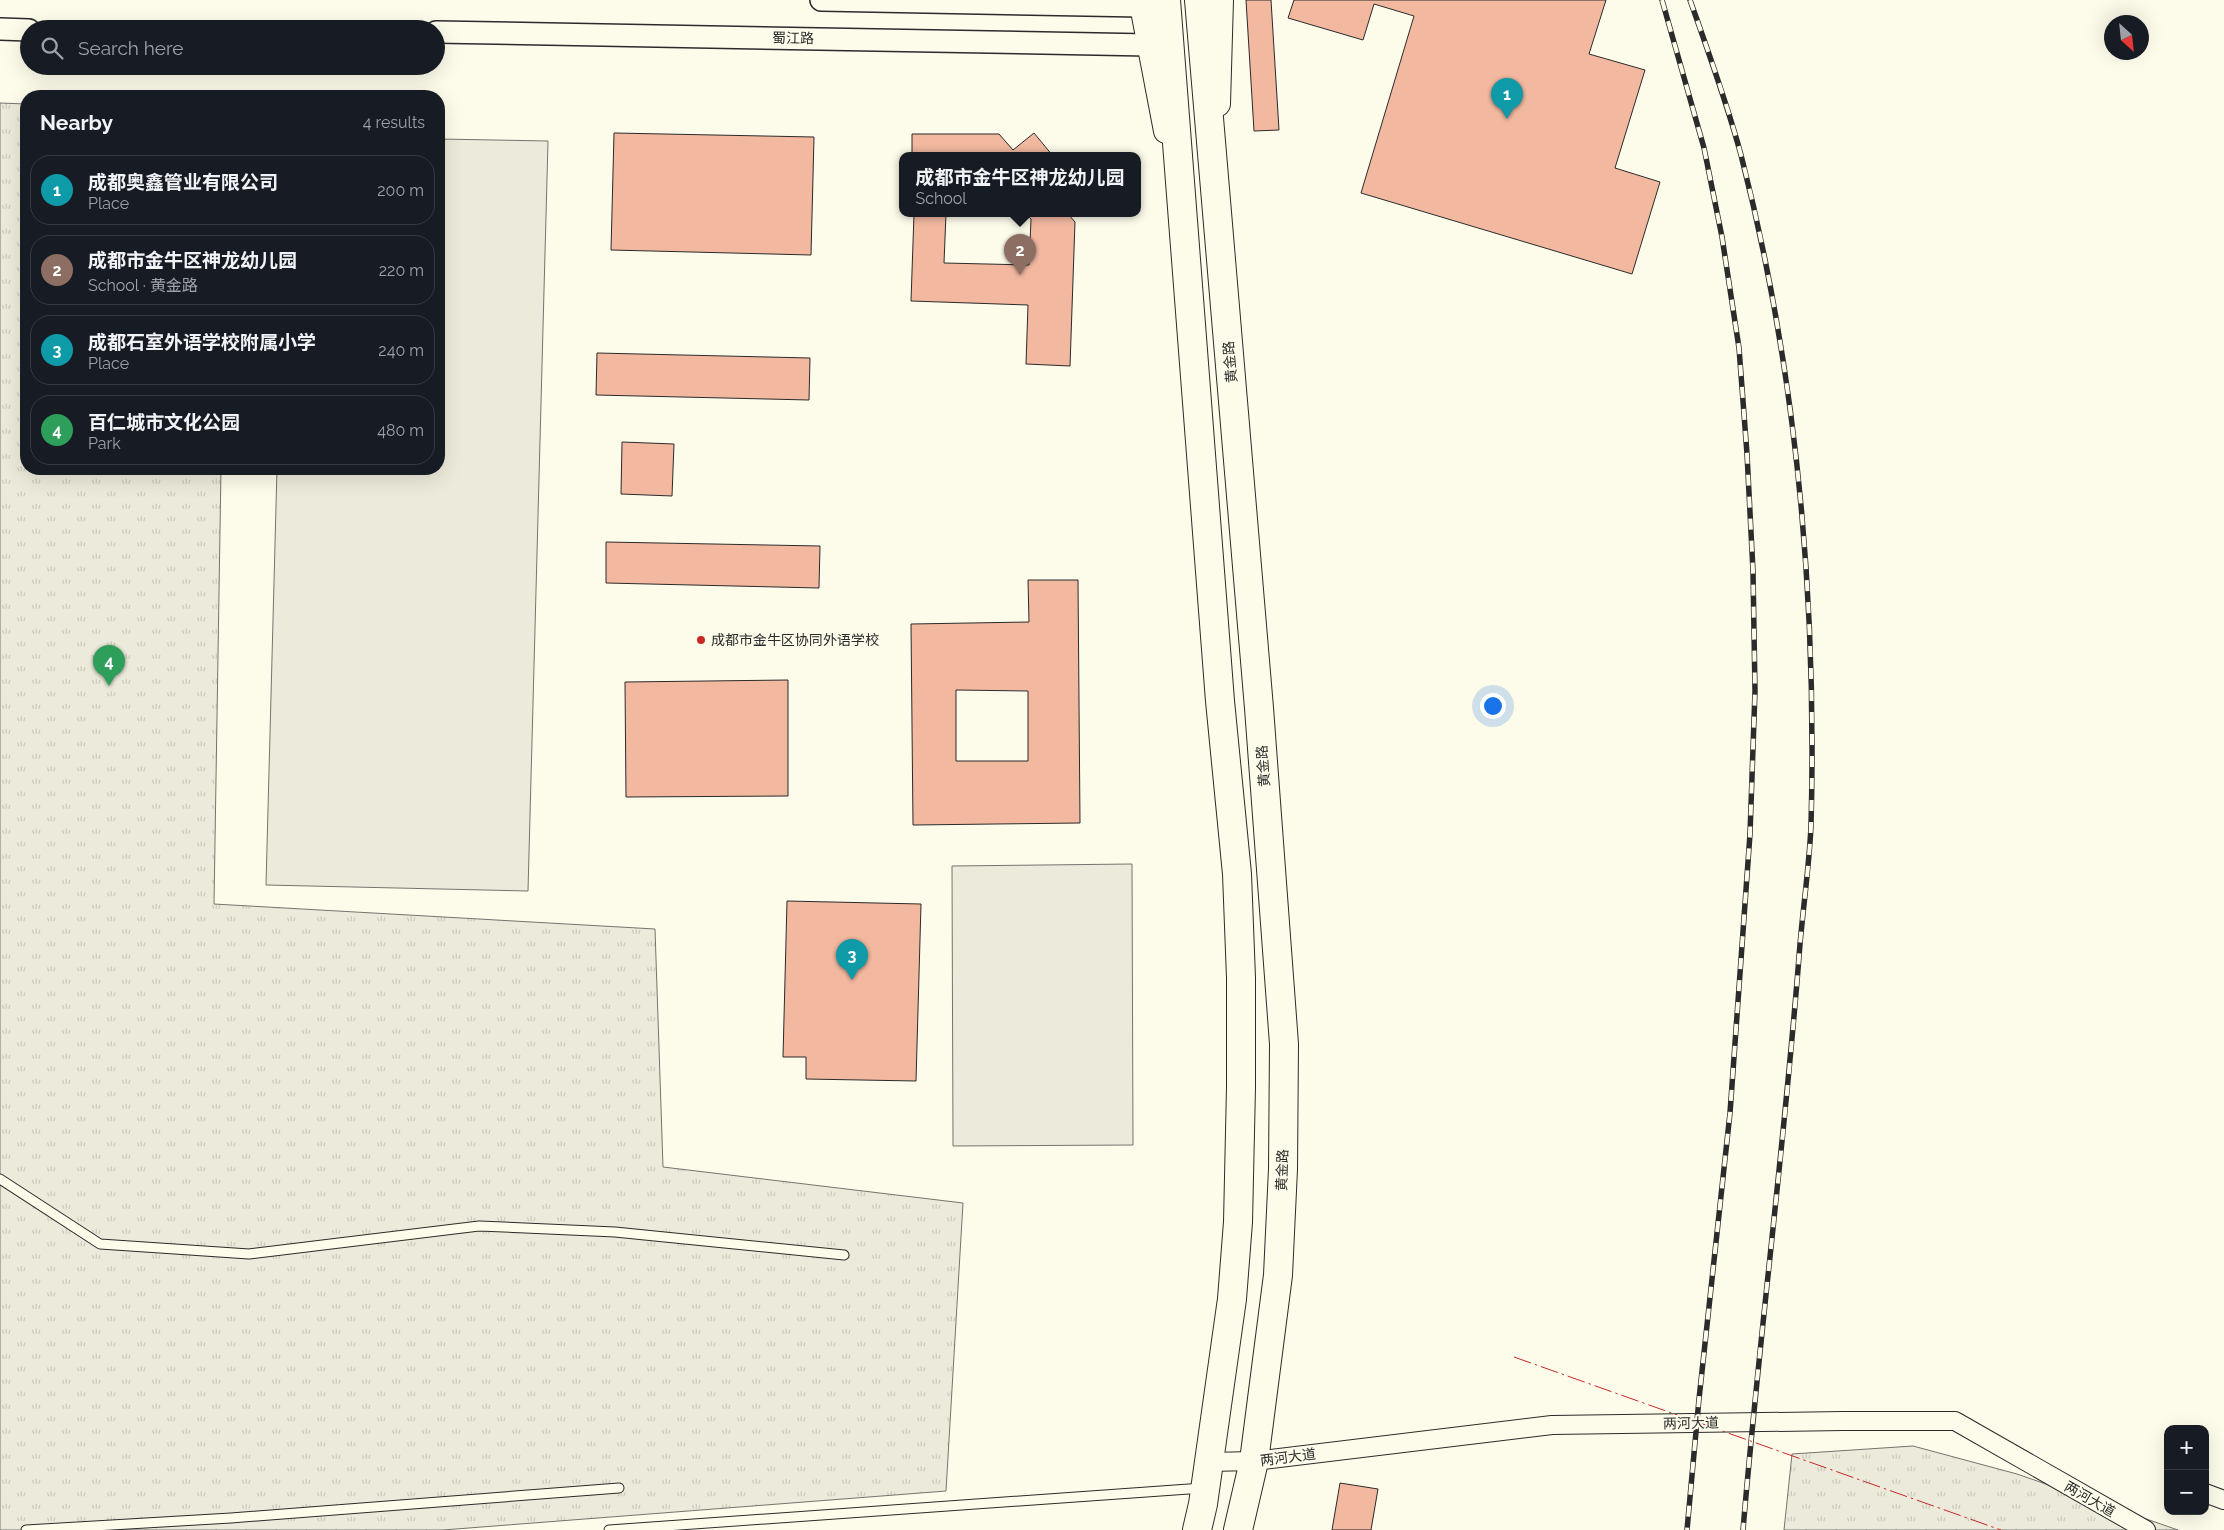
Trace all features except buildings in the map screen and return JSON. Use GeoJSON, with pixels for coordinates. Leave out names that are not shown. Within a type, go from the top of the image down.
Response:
{"type":"FeatureCollection","features":[{"type":"Feature","properties":{"kind":"main road","name":"黄金路"},"geometry":{"type":"LineString","coordinates":[[1199,0],[1258,698],[1284,1044],[1283,1169],[1278,1275],[1254,1461],[1238,1530]]}},
{"type":"Feature","properties":{"kind":"main road"},"geometry":{"type":"LineString","coordinates":[[1215,193],[1221,0]]}},
{"type":"Feature","properties":{"kind":"main road"},"geometry":{"type":"LineString","coordinates":[[1149,2],[1149,45],[1182,212]]}},
{"type":"Feature","properties":{"kind":"main road"},"geometry":{"type":"LineString","coordinates":[[1149,2],[1182,212],[1219,682],[1237,874],[1241,978],[1242,1087],[1238,1222],[1232,1299],[1209,1462],[1197,1530]]}},
{"type":"Feature","properties":{"kind":"street"},"geometry":{"type":"LineString","coordinates":[[821,0],[1149,2]]}},
{"type":"Feature","properties":{"kind":"street"},"geometry":{"type":"LineString","coordinates":[[0,30],[20,30]]}},
{"type":"Feature","properties":{"kind":"street","name":"蜀江路"},"geometry":{"type":"LineString","coordinates":[[445,32],[1149,45]]}},
{"type":"Feature","properties":{"kind":"street","name":"两河大道"},"geometry":{"type":"LineString","coordinates":[[1209,1462],[1254,1461],[1552,1425],[1955,1421],[2146,1530]]}},
{"type":"Feature","properties":{"kind":"street"},"geometry":{"type":"LineString","coordinates":[[2209,1494],[2224,1500]]}},
{"type":"Feature","properties":{"kind":"lane"},"geometry":{"type":"LineString","coordinates":[[0,1179],[100,1244],[249,1254],[479,1226],[616,1232],[844,1255]]}},
{"type":"Feature","properties":{"kind":"lane"},"geometry":{"type":"LineString","coordinates":[[26,1530],[231,1518],[620,1488]]}},
{"type":"Feature","properties":{"kind":"lane"},"geometry":{"type":"LineString","coordinates":[[609,1530],[1205,1488]]}},
{"type":"Feature","properties":{"kind":"green space"},"geometry":{"type":"Polygon","coordinates":[[[0,103],[20,104],[20,475],[221,475],[214,904],[655,929],[663,1167],[963,1203],[946,1491],[443,1530],[0,1530],[0,103]]]}},
{"type":"Feature","properties":{"kind":"green space"},"geometry":{"type":"Polygon","coordinates":[[[445,139],[548,141],[528,891],[266,885],[277,475],[445,475],[445,139]]]}},
{"type":"Feature","properties":{"kind":"green space"},"geometry":{"type":"Polygon","coordinates":[[[1913,1446],[2017,1474],[2178,1530],[1784,1530],[1792,1454],[1913,1446]]]}},
{"type":"Feature","properties":{"kind":"shaded area"},"geometry":{"type":"Polygon","coordinates":[[[1132,864],[1133,1145],[953,1146],[952,866],[1132,864]]]}},
{"type":"Feature","properties":{"kind":"railway"},"geometry":{"type":"LineString","coordinates":[[1662,0],[1704,148],[1722,237],[1739,348],[1753,571],[1755,691],[1750,834],[1730,1113],[1699,1399],[1687,1530]]}},
{"type":"Feature","properties":{"kind":"railway"},"geometry":{"type":"LineString","coordinates":[[1690,0],[1741,155],[1760,237],[1776,320],[1799,488],[1806,572],[1810,657],[1812,742],[1810,842],[1743,1530]]}},
{"type":"Feature","properties":{"kind":"power"},"geometry":{"type":"LineString","coordinates":[[1514,1357],[2001,1530]]}},
{"type":"Feature","properties":{"kind":"place","name":"成都奥鑫管业有限公司"},"geometry":{"type":"Point","coordinates":[1507,119]}},
{"type":"Feature","properties":{"kind":"place","name":"成都市金牛区神龙幼儿园"},"geometry":{"type":"Point","coordinates":[1020,275]}},
{"type":"Feature","properties":{"kind":"place","name":"成都市金牛区协同外语学校"},"geometry":{"type":"Point","coordinates":[701,640]}},
{"type":"Feature","properties":{"kind":"place","name":"百仁城市文化公园"},"geometry":{"type":"Point","coordinates":[109,686]}},
{"type":"Feature","properties":{"kind":"place","name":"成都石室外语学校附属小学"},"geometry":{"type":"Point","coordinates":[852,980]}}]}
